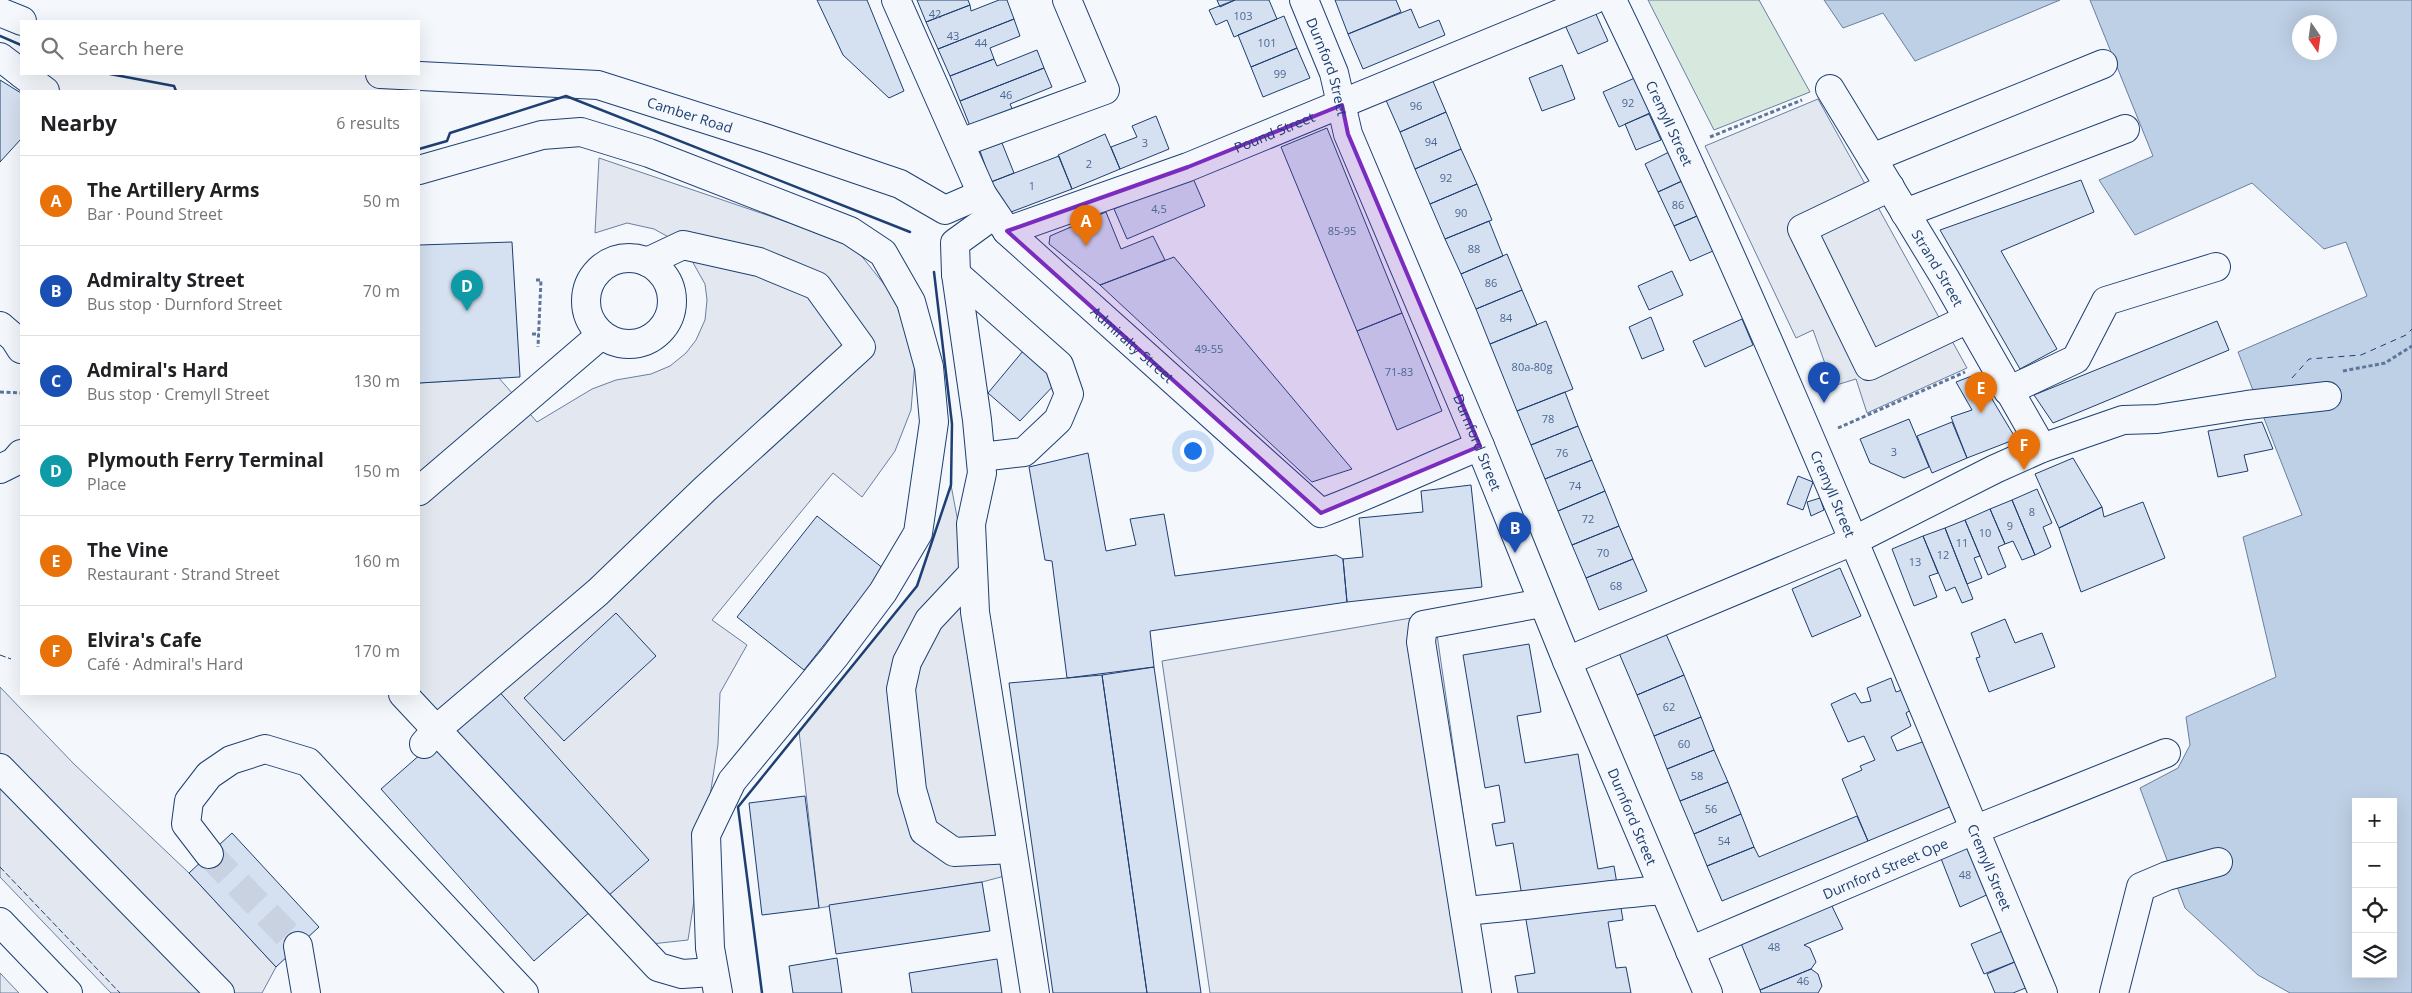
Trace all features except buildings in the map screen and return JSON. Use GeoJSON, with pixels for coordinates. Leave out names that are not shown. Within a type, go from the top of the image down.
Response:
{"type":"FeatureCollection","features":[{"type":"Feature","properties":{"kind":"street","name":"Admiralty Street"},"geometry":{"type":"LineString","coordinates":[[896,0],[960,144],[995,213],[1321,513],[1370,495],[1429,467],[1480,446]]}},
{"type":"Feature","properties":{"kind":"street"},"geometry":{"type":"LineString","coordinates":[[960,144],[1105,90],[1068,0]]}},
{"type":"Feature","properties":{"kind":"street","name":"Durnford Street"},"geometry":{"type":"LineString","coordinates":[[1304,0],[1334,73],[1348,134],[1480,446],[1542,603],[1708,993]]}},
{"type":"Feature","properties":{"kind":"street","name":"Pound Street"},"geometry":{"type":"LineString","coordinates":[[995,213],[1188,167],[1593,0]]}},
{"type":"Feature","properties":{"kind":"street","name":"Cremyll Street"},"geometry":{"type":"LineString","coordinates":[[1612,0],[1683,148],[1853,541],[2043,993]]}},
{"type":"Feature","properties":{"kind":"street"},"geometry":{"type":"LineString","coordinates":[[0,12],[20,20]]}},
{"type":"Feature","properties":{"kind":"street"},"geometry":{"type":"LineString","coordinates":[[0,57],[20,73]]}},
{"type":"Feature","properties":{"kind":"street"},"geometry":{"type":"LineString","coordinates":[[1872,158],[2103,64]]}},
{"type":"Feature","properties":{"kind":"street"},"geometry":{"type":"LineString","coordinates":[[22,75],[44,90]]}},
{"type":"Feature","properties":{"kind":"street","name":"Camber Road"},"geometry":{"type":"LineString","coordinates":[[400,75],[598,85],[768,139],[900,184],[945,210],[995,213]]}},
{"type":"Feature","properties":{"kind":"street","name":"Strand Street"},"geometry":{"type":"LineString","coordinates":[[1830,89],[1906,213],[2042,448]]}},
{"type":"Feature","properties":{"kind":"street"},"geometry":{"type":"LineString","coordinates":[[1906,213],[2125,129]]}},
{"type":"Feature","properties":{"kind":"street"},"geometry":{"type":"LineString","coordinates":[[404,695],[431,736],[658,967],[715,983],[706,835],[732,781],[841,648],[883,592],[918,533],[934,422],[929,367],[911,302],[883,253],[850,231],[649,153],[581,132],[542,134],[420,170]]}},
{"type":"Feature","properties":{"kind":"street"},"geometry":{"type":"LineString","coordinates":[[1890,187],[1802,229],[1868,366],[1968,319]]}},
{"type":"Feature","properties":{"kind":"street"},"geometry":{"type":"LineString","coordinates":[[995,213],[955,243],[956,274],[982,473],[971,524],[975,612],[1035,993]]}},
{"type":"Feature","properties":{"kind":"street"},"geometry":{"type":"LineString","coordinates":[[431,736],[598,592],[743,454],[861,347],[817,286],[759,262],[683,245],[647,262]]}},
{"type":"Feature","properties":{"kind":"street"},"geometry":{"type":"LineString","coordinates":[[626,257],[647,262],[662,274],[672,299],[668,319],[660,330],[646,341],[628,344],[612,341],[601,335],[586,312],[585,295],[598,270],[626,257]]}},
{"type":"Feature","properties":{"kind":"street"},"geometry":{"type":"LineString","coordinates":[[2008,391],[2076,359],[2106,301],[2216,267]]}},
{"type":"Feature","properties":{"kind":"street"},"geometry":{"type":"LineString","coordinates":[[956,274],[1059,365],[1069,394],[1058,420],[1024,452],[981,457]]}},
{"type":"Feature","properties":{"kind":"street"},"geometry":{"type":"LineString","coordinates":[[0,326],[14,338],[20,347]]}},
{"type":"Feature","properties":{"kind":"street"},"geometry":{"type":"LineString","coordinates":[[420,490],[601,335]]}},
{"type":"Feature","properties":{"kind":"street"},"geometry":{"type":"LineString","coordinates":[[1567,661],[1853,541],[1995,469],[2042,448],[2123,420],[2157,419],[2247,405],[2327,396]]}},
{"type":"Feature","properties":{"kind":"street"},"geometry":{"type":"LineString","coordinates":[[0,469],[14,462],[20,455]]}},
{"type":"Feature","properties":{"kind":"street"},"geometry":{"type":"LineString","coordinates":[[973,573],[929,620],[907,662],[901,689],[912,790],[924,831],[954,852],[1012,849]]}},
{"type":"Feature","properties":{"kind":"street"},"geometry":{"type":"LineString","coordinates":[[1477,993],[1421,642],[1423,624],[1542,603]]}},
{"type":"Feature","properties":{"kind":"street"},"geometry":{"type":"LineString","coordinates":[[209,854],[186,824],[189,802],[209,775],[231,760],[265,749],[308,762],[524,993]]}},
{"type":"Feature","properties":{"kind":"street","name":"Durnford Street Ope"},"geometry":{"type":"LineString","coordinates":[[1690,951],[1974,830],[2166,753]]}},
{"type":"Feature","properties":{"kind":"street"},"geometry":{"type":"LineString","coordinates":[[0,768],[220,993]]}},
{"type":"Feature","properties":{"kind":"street"},"geometry":{"type":"LineString","coordinates":[[2114,993],[2141,887],[2167,876],[2218,862]]}},
{"type":"Feature","properties":{"kind":"street"},"geometry":{"type":"LineString","coordinates":[[1464,911],[1524,906],[1619,893],[1664,890]]}},
{"type":"Feature","properties":{"kind":"street"},"geometry":{"type":"LineString","coordinates":[[0,922],[68,993]]}},
{"type":"Feature","properties":{"kind":"street"},"geometry":{"type":"LineString","coordinates":[[298,946],[306,993]]}},
{"type":"Feature","properties":{"kind":"path"},"geometry":{"type":"LineString","coordinates":[[1683,148],[1830,89]]}},
{"type":"Feature","properties":{"kind":"path"},"geometry":{"type":"LineString","coordinates":[[532,334],[539,334]]}},
{"type":"Feature","properties":{"kind":"path"},"geometry":{"type":"LineString","coordinates":[[2341,371],[2384,362],[2412,346]]}},
{"type":"Feature","properties":{"kind":"path"},"geometry":{"type":"LineString","coordinates":[[1810,442],[1991,361]]}},
{"type":"Feature","properties":{"kind":"path"},"geometry":{"type":"LineString","coordinates":[[0,392],[20,393]]}},
{"type":"Feature","properties":{"kind":"highlighted area"},"geometry":{"type":"Polygon","coordinates":[[[1342,105],[1348,134],[1480,446],[1321,513],[1007,231],[1188,167],[1342,105]]]}},
{"type":"Feature","properties":{"kind":"shaded area"},"geometry":{"type":"Polygon","coordinates":[[[1648,0],[1759,0],[1810,92],[1714,130],[1648,0]]]}},
{"type":"Feature","properties":{"kind":"shaded area"},"geometry":{"type":"Polygon","coordinates":[[[1818,99],[1967,368],[1867,413],[1856,379],[1833,386],[1813,330],[1796,338],[1705,146],[1818,99]]]}},
{"type":"Feature","properties":{"kind":"shaded area"},"geometry":{"type":"Polygon","coordinates":[[[599,158],[852,244],[895,298],[915,362],[911,410],[895,451],[862,497],[833,473],[712,620],[747,645],[720,693],[718,744],[688,940],[651,944],[420,691],[420,383],[499,378],[537,422],[592,389],[616,380],[651,374],[670,366],[686,353],[696,340],[705,320],[707,300],[705,284],[683,245],[654,229],[627,223],[595,233],[599,158]]]}},
{"type":"Feature","properties":{"kind":"shaded area"},"geometry":{"type":"Polygon","coordinates":[[[951,485],[975,612],[1016,873],[982,882],[819,908],[799,731],[917,586],[951,485]]]}},
{"type":"Feature","properties":{"kind":"shaded area"},"geometry":{"type":"Polygon","coordinates":[[[1434,614],[1489,993],[1210,993],[1162,661],[1434,614]]]}},
{"type":"Feature","properties":{"kind":"shaded area"},"geometry":{"type":"Polygon","coordinates":[[[0,687],[74,764],[189,873],[276,967],[262,993],[111,993],[0,877],[0,687]]]}},
{"type":"Feature","properties":{"kind":"shaded area"},"geometry":{"type":"Polygon","coordinates":[[[0,973],[19,993],[0,993],[0,973]]]}},
{"type":"Feature","properties":{"kind":"water"},"geometry":{"type":"Polygon","coordinates":[[[1824,0],[2060,0],[1915,61],[1883,13],[1843,28],[1824,0]]]}},
{"type":"Feature","properties":{"kind":"water"},"geometry":{"type":"Polygon","coordinates":[[[2090,0],[2412,0],[2412,993],[2290,993],[2258,975],[2185,908],[2140,788],[2178,768],[2190,745],[2186,717],[2276,677],[2243,537],[2302,515],[2238,352],[2367,296],[2346,242],[2324,249],[2252,183],[2135,235],[2099,180],[2153,156],[2090,0]]]}},
{"type":"Feature","properties":{"kind":"ferry route"},"geometry":{"type":"LineString","coordinates":[[2292,378],[2309,359],[2361,355],[2406,335],[2412,329]]}},
{"type":"Feature","properties":{"kind":"tunnel"},"geometry":{"type":"LineString","coordinates":[[209,854],[298,946]]}},
{"type":"Feature","properties":{"kind":"fence"},"geometry":{"type":"LineString","coordinates":[[0,655],[11,659]]}},
{"type":"Feature","properties":{"kind":"fence"},"geometry":{"type":"LineString","coordinates":[[0,867],[120,993]]}},
{"type":"Feature","properties":{"kind":"wall"},"geometry":{"type":"LineString","coordinates":[[0,36],[20,45]]}},
{"type":"Feature","properties":{"kind":"wall"},"geometry":{"type":"LineString","coordinates":[[115,75],[174,86],[176,90]]}},
{"type":"Feature","properties":{"kind":"wall"},"geometry":{"type":"LineString","coordinates":[[420,149],[447,141],[450,133],[566,96],[910,232]]}},
{"type":"Feature","properties":{"kind":"wall"},"geometry":{"type":"LineString","coordinates":[[762,993],[738,807],[917,586],[951,485],[952,424],[934,272]]}},
{"type":"Feature","properties":{"kind":"place","name":"The Artillery Arms"},"geometry":{"type":"Point","coordinates":[1086,246]}},
{"type":"Feature","properties":{"kind":"place","name":"Plymouth Ferry Terminal"},"geometry":{"type":"Point","coordinates":[467,311]}},
{"type":"Feature","properties":{"kind":"place","name":"Admiral's Hard"},"geometry":{"type":"Point","coordinates":[1824,403]}},
{"type":"Feature","properties":{"kind":"place","name":"The Vine"},"geometry":{"type":"Point","coordinates":[1981,413]}},
{"type":"Feature","properties":{"kind":"place","name":"Elvira's Cafe"},"geometry":{"type":"Point","coordinates":[2024,470]}},
{"type":"Feature","properties":{"kind":"place","name":"Admiralty Street"},"geometry":{"type":"Point","coordinates":[1515,553]}}]}
